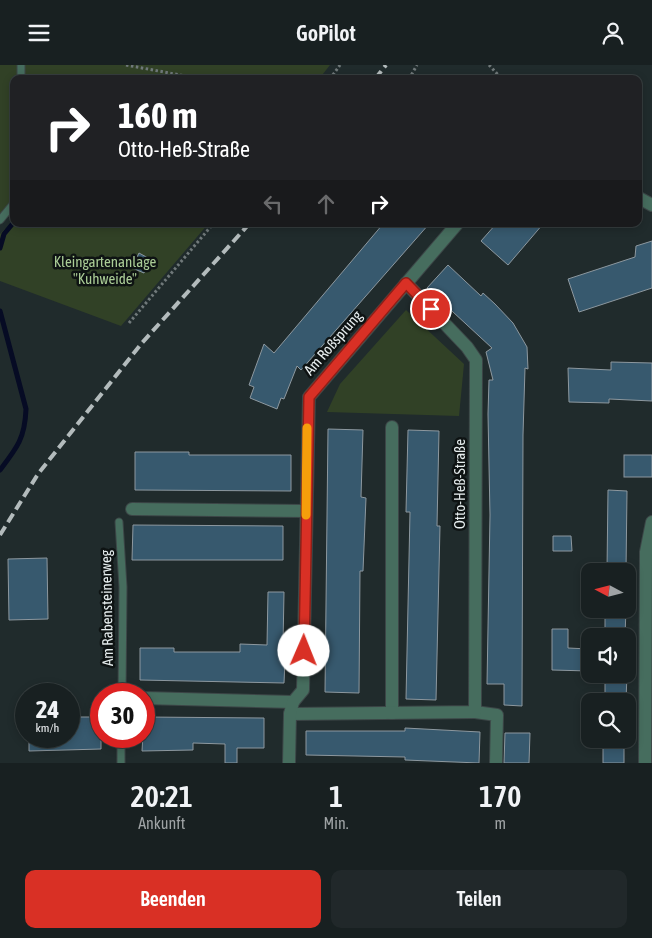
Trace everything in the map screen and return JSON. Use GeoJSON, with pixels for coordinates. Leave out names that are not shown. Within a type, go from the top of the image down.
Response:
{"type":"FeatureCollection","features":[{"type":"Feature","properties":{"kind":"street","name":"Am Roßsprung"},"geometry":{"type":"LineString","coordinates":[[289,763],[291,708],[303,690],[309,397],[454,227]]}},
{"type":"Feature","properties":{"kind":"street","name":"Otto-Heß-Straße"},"geometry":{"type":"LineString","coordinates":[[406,283],[467,347],[476,360],[476,712]]}},
{"type":"Feature","properties":{"kind":"street"},"geometry":{"type":"LineString","coordinates":[[392,427],[392,713]]}},
{"type":"Feature","properties":{"kind":"street"},"geometry":{"type":"LineString","coordinates":[[132,509],[306,511]]}},
{"type":"Feature","properties":{"kind":"street"},"geometry":{"type":"LineString","coordinates":[[645,763],[646,551],[652,522]]}},
{"type":"Feature","properties":{"kind":"street"},"geometry":{"type":"LineString","coordinates":[[155,699],[392,713],[476,712],[497,715],[496,763]]}},
{"type":"Feature","properties":{"kind":"lane"},"geometry":{"type":"LineString","coordinates":[[0,220],[10,208]]}},
{"type":"Feature","properties":{"kind":"lane","name":"Am Rabensteinerweg"},"geometry":{"type":"LineString","coordinates":[[119,522],[123,587],[122,683]]}},
{"type":"Feature","properties":{"kind":"lane"},"geometry":{"type":"LineString","coordinates":[[121,748],[121,763]]}},
{"type":"Feature","properties":{"kind":"path"},"geometry":{"type":"LineString","coordinates":[[126,65],[180,75]]}},
{"type":"Feature","properties":{"kind":"path"},"geometry":{"type":"LineString","coordinates":[[489,65],[498,75]]}},
{"type":"Feature","properties":{"kind":"path"},"geometry":{"type":"LineString","coordinates":[[129,323],[210,227]]}},
{"type":"Feature","properties":{"kind":"green space"},"geometry":{"type":"Polygon","coordinates":[[[0,65],[330,65],[322,75],[10,75],[10,217],[0,213],[0,65]]]}},
{"type":"Feature","properties":{"kind":"green space","name":"Kleingartenanlage \"Kuhweide\""},"geometry":{"type":"Polygon","coordinates":[[[10,223],[10,227],[205,227],[121,326],[0,281],[0,234],[10,223]]]}},
{"type":"Feature","properties":{"kind":"green space"},"geometry":{"type":"Polygon","coordinates":[[[406,310],[464,364],[459,416],[327,412],[340,384],[406,310]]]}},
{"type":"Feature","properties":{"kind":"building"},"geometry":{"type":"Polygon","coordinates":[[[380,227],[426,227],[301,370],[297,366],[284,399],[281,398],[277,409],[250,398],[254,387],[249,385],[264,344],[274,353],[380,227]]]}},
{"type":"Feature","properties":{"kind":"building"},"geometry":{"type":"Polygon","coordinates":[[[493,227],[540,227],[508,265],[481,241],[493,227]]]}},
{"type":"Feature","properties":{"kind":"building"},"geometry":{"type":"Polygon","coordinates":[[[652,241],[652,288],[579,312],[568,279],[635,257],[636,246],[652,241]]]}},
{"type":"Feature","properties":{"kind":"building"},"geometry":{"type":"Polygon","coordinates":[[[139,253],[150,259],[144,273],[132,268],[139,253]]]}},
{"type":"Feature","properties":{"kind":"building"},"geometry":{"type":"Polygon","coordinates":[[[448,265],[481,296],[483,293],[495,304],[513,323],[527,347],[528,369],[525,368],[523,435],[522,706],[504,705],[504,684],[487,684],[490,515],[488,414],[489,380],[493,380],[486,352],[492,348],[427,288],[448,265]]]}},
{"type":"Feature","properties":{"kind":"building"},"geometry":{"type":"Polygon","coordinates":[[[611,362],[652,363],[652,401],[609,399],[609,403],[569,402],[568,368],[611,370],[611,362]]]}},
{"type":"Feature","properties":{"kind":"building"},"geometry":{"type":"Polygon","coordinates":[[[328,429],[363,430],[361,497],[366,498],[363,571],[360,571],[359,693],[325,692],[328,429]]]}},
{"type":"Feature","properties":{"kind":"building"},"geometry":{"type":"Polygon","coordinates":[[[408,430],[439,431],[437,526],[440,526],[436,700],[406,699],[410,512],[406,512],[408,430]]]}},
{"type":"Feature","properties":{"kind":"building"},"geometry":{"type":"Polygon","coordinates":[[[135,452],[189,452],[189,455],[291,455],[291,491],[135,490],[135,452]]]}},
{"type":"Feature","properties":{"kind":"building"},"geometry":{"type":"Polygon","coordinates":[[[624,455],[652,455],[652,477],[624,477],[624,455]]]}},
{"type":"Feature","properties":{"kind":"building"},"geometry":{"type":"Polygon","coordinates":[[[608,490],[627,491],[626,563],[607,563],[608,490]]]}},
{"type":"Feature","properties":{"kind":"building"},"geometry":{"type":"Polygon","coordinates":[[[133,525],[283,526],[283,560],[132,560],[133,525]]]}},
{"type":"Feature","properties":{"kind":"building"},"geometry":{"type":"Polygon","coordinates":[[[553,536],[571,536],[572,551],[553,551],[553,536]]]}},
{"type":"Feature","properties":{"kind":"building"},"geometry":{"type":"Polygon","coordinates":[[[47,558],[48,619],[9,620],[8,559],[47,558]]]}},
{"type":"Feature","properties":{"kind":"building"},"geometry":{"type":"Polygon","coordinates":[[[268,592],[284,592],[283,645],[296,645],[295,660],[285,660],[284,683],[140,680],[140,648],[174,648],[174,652],[240,652],[240,644],[267,645],[268,592]]]}},
{"type":"Feature","properties":{"kind":"building"},"geometry":{"type":"Polygon","coordinates":[[[605,618],[626,618],[625,628],[605,628],[605,618]]]}},
{"type":"Feature","properties":{"kind":"building"},"geometry":{"type":"Polygon","coordinates":[[[552,629],[568,629],[568,648],[581,649],[581,671],[552,670],[552,629]]]}},
{"type":"Feature","properties":{"kind":"building"},"geometry":{"type":"Polygon","coordinates":[[[605,683],[627,683],[626,693],[605,693],[605,683]]]}},
{"type":"Feature","properties":{"kind":"building"},"geometry":{"type":"Polygon","coordinates":[[[80,717],[90,717],[90,748],[101,748],[101,749],[29,751],[29,748],[80,748],[80,717]]]}},
{"type":"Feature","properties":{"kind":"building"},"geometry":{"type":"Polygon","coordinates":[[[155,717],[264,718],[264,748],[237,748],[237,763],[225,763],[225,744],[193,743],[193,750],[142,751],[142,748],[155,748],[155,717]]]}},
{"type":"Feature","properties":{"kind":"building"},"geometry":{"type":"Polygon","coordinates":[[[405,728],[480,732],[479,763],[405,760],[405,757],[306,755],[306,731],[405,731],[405,728]]]}},
{"type":"Feature","properties":{"kind":"building"},"geometry":{"type":"Polygon","coordinates":[[[505,733],[530,733],[529,763],[504,763],[505,733]]]}},
{"type":"Feature","properties":{"kind":"building"},"geometry":{"type":"Polygon","coordinates":[[[603,748],[624,748],[624,763],[603,763],[603,748]]]}},
{"type":"Feature","properties":{"kind":"waterway"},"geometry":{"type":"LineString","coordinates":[[0,248],[4,234],[10,227]]}},
{"type":"Feature","properties":{"kind":"waterway"},"geometry":{"type":"LineString","coordinates":[[0,311],[26,409],[22,435],[0,470]]}},
{"type":"Feature","properties":{"kind":"railway"},"geometry":{"type":"LineString","coordinates":[[378,75],[386,65]]}},
{"type":"Feature","properties":{"kind":"railway"},"geometry":{"type":"LineString","coordinates":[[0,535],[38,474],[141,344],[246,227]]}},
{"type":"Feature","properties":{"kind":"slow traffic"},"geometry":{"type":"LineString","coordinates":[[306,515],[307,428]]}},
{"type":"Feature","properties":{"kind":"route"},"geometry":{"type":"LineString","coordinates":[[304,651],[309,397],[406,283],[431,309]]}}]}
